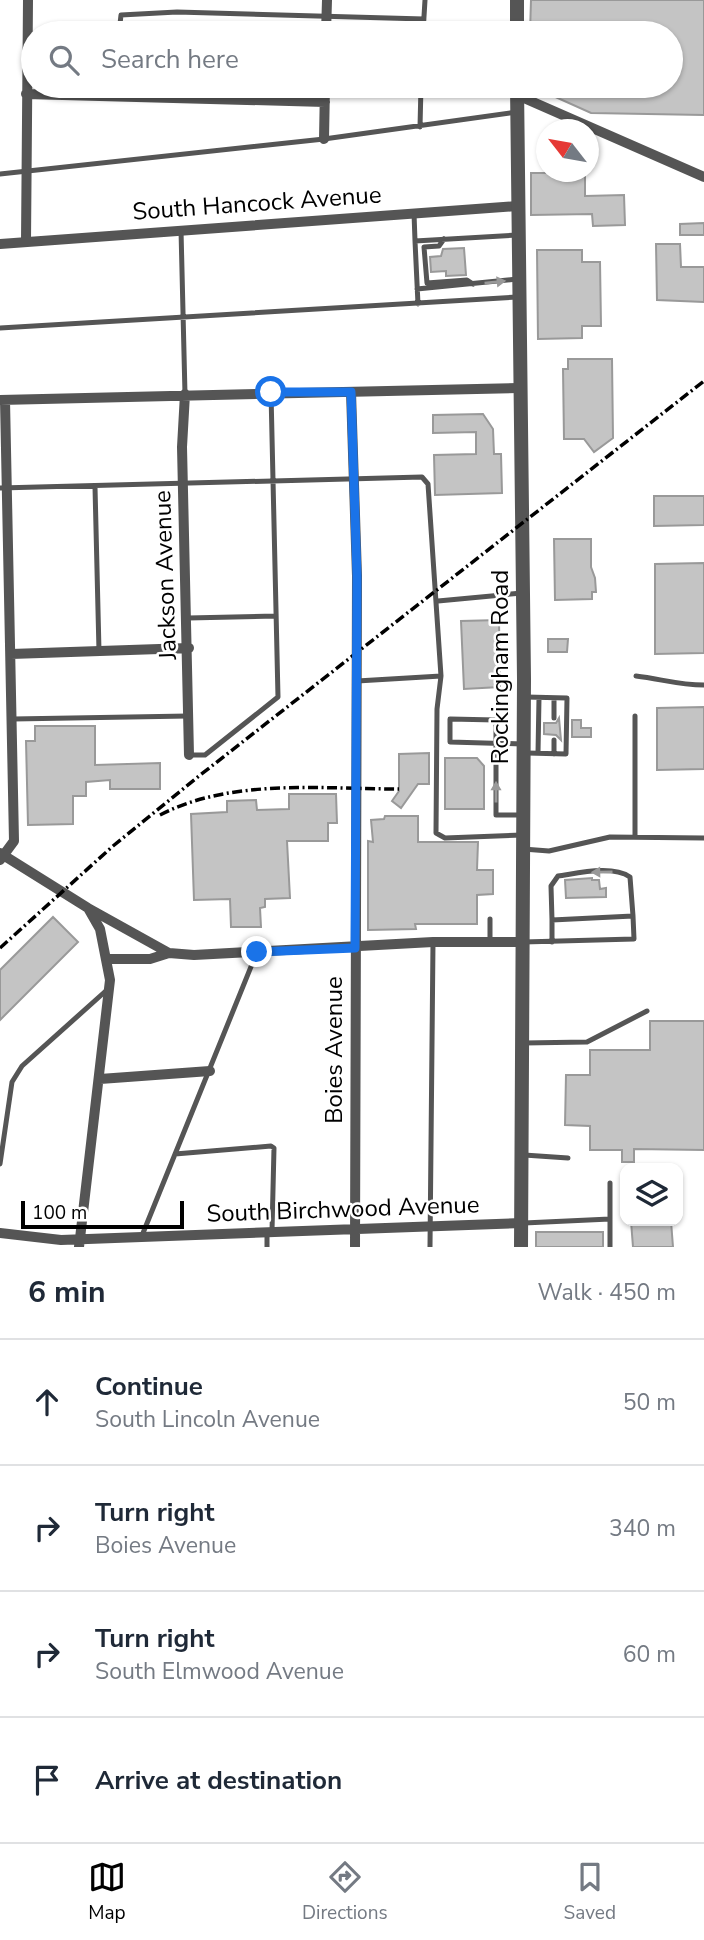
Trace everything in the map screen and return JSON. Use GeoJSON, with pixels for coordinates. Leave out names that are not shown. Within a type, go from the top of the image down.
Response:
{"type":"FeatureCollection","features":[{"type":"Feature","properties":{"kind":"street"},"geometry":{"type":"LineString","coordinates":[[28,0],[28,21]]}},
{"type":"Feature","properties":{"kind":"street"},"geometry":{"type":"LineString","coordinates":[[326,21],[327,0]]}},
{"type":"Feature","properties":{"kind":"street"},"geometry":{"type":"LineString","coordinates":[[517,0],[517,21]]}},
{"type":"Feature","properties":{"kind":"street"},"geometry":{"type":"LineString","coordinates":[[26,98],[26,241]]}},
{"type":"Feature","properties":{"kind":"street"},"geometry":{"type":"LineString","coordinates":[[239,98],[325,102]]}},
{"type":"Feature","properties":{"kind":"street"},"geometry":{"type":"LineString","coordinates":[[324,139],[325,98]]}},
{"type":"Feature","properties":{"kind":"street","name":"Rockingham Road"},"geometry":{"type":"LineString","coordinates":[[517,98],[518,388],[524,697],[528,750],[523,815],[521,1247]]}},
{"type":"Feature","properties":{"kind":"street"},"geometry":{"type":"LineString","coordinates":[[534,98],[704,177]]}},
{"type":"Feature","properties":{"kind":"street","name":"South Hancock Avenue"},"geometry":{"type":"LineString","coordinates":[[0,244],[517,206]]}},
{"type":"Feature","properties":{"kind":"street"},"geometry":{"type":"LineString","coordinates":[[169,953],[1,856],[14,841],[12,654],[4,488],[3,400],[518,388]]}},
{"type":"Feature","properties":{"kind":"street","name":"Boies Avenue"},"geometry":{"type":"LineString","coordinates":[[351,392],[356,681],[355,1247]]}},
{"type":"Feature","properties":{"kind":"street","name":"Jackson Avenue"},"geometry":{"type":"LineString","coordinates":[[185,394],[189,755]]}},
{"type":"Feature","properties":{"kind":"street"},"geometry":{"type":"LineString","coordinates":[[12,654],[189,648]]}},
{"type":"Feature","properties":{"kind":"street"},"geometry":{"type":"LineString","coordinates":[[80,1243],[109,989],[107,960],[100,929],[88,908]]}},
{"type":"Feature","properties":{"kind":"street"},"geometry":{"type":"LineString","coordinates":[[107,960],[150,959],[169,953],[194,955],[433,942],[523,942]]}},
{"type":"Feature","properties":{"kind":"street"},"geometry":{"type":"LineString","coordinates":[[100,1079],[210,1071]]}},
{"type":"Feature","properties":{"kind":"street","name":"South Birchwood Avenue"},"geometry":{"type":"LineString","coordinates":[[0,1233],[80,1243],[186,1241],[269,1232],[521,1223]]}},
{"type":"Feature","properties":{"kind":"lane"},"geometry":{"type":"LineString","coordinates":[[120,21],[121,15],[177,12],[424,19],[425,0]]}},
{"type":"Feature","properties":{"kind":"lane"},"geometry":{"type":"LineString","coordinates":[[420,127],[421,98]]}},
{"type":"Feature","properties":{"kind":"lane"},"geometry":{"type":"LineString","coordinates":[[0,174],[324,139],[517,112]]}},
{"type":"Feature","properties":{"kind":"lane"},"geometry":{"type":"LineString","coordinates":[[414,213],[418,304]]}},
{"type":"Feature","properties":{"kind":"lane"},"geometry":{"type":"LineString","coordinates":[[181,230],[185,394]]}},
{"type":"Feature","properties":{"kind":"lane"},"geometry":{"type":"LineString","coordinates":[[415,241],[517,235]]}},
{"type":"Feature","properties":{"kind":"lane"},"geometry":{"type":"LineString","coordinates":[[444,239],[439,246],[424,247],[427,283],[467,280],[473,284]]}},
{"type":"Feature","properties":{"kind":"lane"},"geometry":{"type":"LineString","coordinates":[[418,289],[517,279]]}},
{"type":"Feature","properties":{"kind":"lane"},"geometry":{"type":"LineString","coordinates":[[0,328],[517,297]]}},
{"type":"Feature","properties":{"kind":"lane"},"geometry":{"type":"LineString","coordinates":[[189,755],[205,755],[276,701],[271,392]]}},
{"type":"Feature","properties":{"kind":"lane"},"geometry":{"type":"LineString","coordinates":[[4,488],[354,482],[422,477],[428,484],[441,676],[437,709],[436,833],[444,838],[523,842],[549,850],[610,837],[704,838]]}},
{"type":"Feature","properties":{"kind":"lane"},"geometry":{"type":"LineString","coordinates":[[95,487],[99,651]]}},
{"type":"Feature","properties":{"kind":"lane"},"geometry":{"type":"LineString","coordinates":[[438,601],[522,593]]}},
{"type":"Feature","properties":{"kind":"lane"},"geometry":{"type":"LineString","coordinates":[[188,618],[276,616]]}},
{"type":"Feature","properties":{"kind":"lane"},"geometry":{"type":"LineString","coordinates":[[356,681],[441,676]]}},
{"type":"Feature","properties":{"kind":"lane"},"geometry":{"type":"LineString","coordinates":[[636,676],[663,680],[674,685],[704,685]]}},
{"type":"Feature","properties":{"kind":"lane"},"geometry":{"type":"LineString","coordinates":[[523,815],[496,815],[495,742],[496,720],[450,719],[450,742],[495,742],[528,750],[566,754],[567,698],[524,697]]}},
{"type":"Feature","properties":{"kind":"lane"},"geometry":{"type":"LineString","coordinates":[[528,750],[539,698]]}},
{"type":"Feature","properties":{"kind":"lane"},"geometry":{"type":"LineString","coordinates":[[554,698],[554,718]]}},
{"type":"Feature","properties":{"kind":"lane"},"geometry":{"type":"LineString","coordinates":[[13,719],[188,716]]}},
{"type":"Feature","properties":{"kind":"lane"},"geometry":{"type":"LineString","coordinates":[[635,716],[635,837]]}},
{"type":"Feature","properties":{"kind":"lane"},"geometry":{"type":"LineString","coordinates":[[554,740],[554,754]]}},
{"type":"Feature","properties":{"kind":"lane"},"geometry":{"type":"LineString","coordinates":[[523,942],[552,942],[634,939],[630,877],[623,872],[558,876],[551,886],[552,942]]}},
{"type":"Feature","properties":{"kind":"lane"},"geometry":{"type":"LineString","coordinates":[[552,919],[633,916]]}},
{"type":"Feature","properties":{"kind":"lane"},"geometry":{"type":"LineString","coordinates":[[490,919],[490,942]]}},
{"type":"Feature","properties":{"kind":"lane"},"geometry":{"type":"LineString","coordinates":[[430,1247],[433,942]]}},
{"type":"Feature","properties":{"kind":"lane"},"geometry":{"type":"LineString","coordinates":[[145,1241],[175,1154],[257,952]]}},
{"type":"Feature","properties":{"kind":"lane"},"geometry":{"type":"LineString","coordinates":[[0,1164],[12,1082],[22,1066],[109,989]]}},
{"type":"Feature","properties":{"kind":"lane"},"geometry":{"type":"LineString","coordinates":[[521,1043],[587,1042],[647,1011]]}},
{"type":"Feature","properties":{"kind":"lane"},"geometry":{"type":"LineString","coordinates":[[175,1154],[271,1146],[267,1247]]}},
{"type":"Feature","properties":{"kind":"lane"},"geometry":{"type":"LineString","coordinates":[[520,1155],[568,1158]]}},
{"type":"Feature","properties":{"kind":"lane"},"geometry":{"type":"LineString","coordinates":[[610,1184],[610,1247]]}},
{"type":"Feature","properties":{"kind":"lane"},"geometry":{"type":"LineString","coordinates":[[521,1223],[610,1219]]}},
{"type":"Feature","properties":{"kind":"building"},"geometry":{"type":"Polygon","coordinates":[[[531,0],[704,0],[704,115],[591,113],[558,98],[683,98],[683,21],[530,21],[531,0]]]}},
{"type":"Feature","properties":{"kind":"building"},"geometry":{"type":"Polygon","coordinates":[[[531,173],[536,173],[536,182],[585,182],[585,196],[624,195],[625,225],[593,226],[592,214],[531,215],[531,173]]]}},
{"type":"Feature","properties":{"kind":"building"},"geometry":{"type":"Polygon","coordinates":[[[704,223],[704,235],[680,235],[680,224],[704,223]]]}},
{"type":"Feature","properties":{"kind":"building"},"geometry":{"type":"Polygon","coordinates":[[[656,244],[680,244],[681,267],[704,267],[704,302],[657,300],[656,244]]]}},
{"type":"Feature","properties":{"kind":"building"},"geometry":{"type":"Polygon","coordinates":[[[464,248],[466,275],[446,276],[446,271],[431,272],[430,257],[441,256],[443,249],[464,248]]]}},
{"type":"Feature","properties":{"kind":"building"},"geometry":{"type":"Polygon","coordinates":[[[537,250],[582,250],[582,262],[600,262],[601,326],[582,326],[582,338],[538,339],[537,250]]]}},
{"type":"Feature","properties":{"kind":"building"},"geometry":{"type":"Polygon","coordinates":[[[568,359],[612,359],[613,438],[594,452],[584,439],[564,439],[563,369],[568,369],[568,359]]]}},
{"type":"Feature","properties":{"kind":"building"},"geometry":{"type":"Polygon","coordinates":[[[483,414],[493,429],[494,454],[501,454],[502,493],[435,495],[434,455],[476,454],[476,432],[433,433],[433,415],[483,414]]]}},
{"type":"Feature","properties":{"kind":"building"},"geometry":{"type":"Polygon","coordinates":[[[654,496],[704,496],[704,525],[654,526],[654,496]]]}},
{"type":"Feature","properties":{"kind":"building"},"geometry":{"type":"Polygon","coordinates":[[[554,539],[591,539],[591,567],[596,592],[592,592],[592,599],[555,600],[554,539]]]}},
{"type":"Feature","properties":{"kind":"building"},"geometry":{"type":"Polygon","coordinates":[[[704,563],[704,653],[655,654],[655,564],[704,563]]]}},
{"type":"Feature","properties":{"kind":"building"},"geometry":{"type":"Polygon","coordinates":[[[499,620],[500,687],[464,689],[461,621],[499,620]]]}},
{"type":"Feature","properties":{"kind":"building"},"geometry":{"type":"Polygon","coordinates":[[[548,639],[568,639],[567,652],[548,652],[548,639]]]}},
{"type":"Feature","properties":{"kind":"building"},"geometry":{"type":"Polygon","coordinates":[[[704,707],[704,769],[657,770],[657,708],[704,707]]]}},
{"type":"Feature","properties":{"kind":"building"},"geometry":{"type":"Polygon","coordinates":[[[559,718],[561,740],[556,735],[544,734],[544,723],[556,723],[559,718]]]}},
{"type":"Feature","properties":{"kind":"building"},"geometry":{"type":"Polygon","coordinates":[[[572,720],[581,720],[581,728],[591,728],[591,737],[572,737],[572,720]]]}},
{"type":"Feature","properties":{"kind":"building"},"geometry":{"type":"Polygon","coordinates":[[[35,726],[95,726],[95,765],[160,763],[160,789],[110,789],[110,780],[86,782],[86,796],[73,796],[73,824],[28,825],[26,741],[35,741],[35,726]]]}},
{"type":"Feature","properties":{"kind":"building"},"geometry":{"type":"Polygon","coordinates":[[[429,753],[429,784],[418,784],[401,808],[392,801],[399,791],[399,754],[429,753]]]}},
{"type":"Feature","properties":{"kind":"building"},"geometry":{"type":"Polygon","coordinates":[[[445,758],[477,758],[484,766],[484,809],[445,809],[445,758]]]}},
{"type":"Feature","properties":{"kind":"building"},"geometry":{"type":"Polygon","coordinates":[[[289,794],[336,794],[337,823],[328,823],[328,841],[287,841],[290,898],[265,899],[265,907],[260,908],[261,927],[231,927],[230,899],[194,900],[191,814],[227,812],[227,801],[256,800],[257,810],[289,809],[289,794]]]}},
{"type":"Feature","properties":{"kind":"building"},"geometry":{"type":"Polygon","coordinates":[[[385,816],[418,816],[418,842],[478,842],[477,870],[493,870],[493,894],[477,895],[477,924],[415,924],[416,929],[368,930],[368,841],[373,842],[371,820],[384,819],[385,816]]]}},
{"type":"Feature","properties":{"kind":"building"},"geometry":{"type":"Polygon","coordinates":[[[565,880],[599,880],[600,889],[606,888],[606,897],[566,898],[565,880]]]}},
{"type":"Feature","properties":{"kind":"building"},"geometry":{"type":"Polygon","coordinates":[[[53,917],[78,942],[0,1020],[0,970],[53,917]]]}},
{"type":"Feature","properties":{"kind":"building"},"geometry":{"type":"Polygon","coordinates":[[[650,1021],[704,1021],[704,1150],[634,1149],[634,1162],[622,1162],[622,1150],[590,1150],[590,1126],[565,1125],[566,1075],[590,1075],[590,1050],[650,1050],[650,1021]]]}},
{"type":"Feature","properties":{"kind":"building"},"geometry":{"type":"Polygon","coordinates":[[[631,1226],[671,1226],[673,1247],[633,1247],[631,1226]]]}},
{"type":"Feature","properties":{"kind":"building"},"geometry":{"type":"Polygon","coordinates":[[[536,1232],[603,1232],[603,1247],[536,1247],[536,1232]]]}},
{"type":"Feature","properties":{"kind":"railway"},"geometry":{"type":"LineString","coordinates":[[0,948],[113,846],[199,776],[704,381]]}},
{"type":"Feature","properties":{"kind":"railway"},"geometry":{"type":"LineString","coordinates":[[160,815],[187,803],[216,795],[247,791],[308,787],[399,789]]}},
{"type":"Feature","properties":{"kind":"route"},"geometry":{"type":"LineString","coordinates":[[257,952],[355,948],[357,576],[351,392],[271,392]]}}]}
